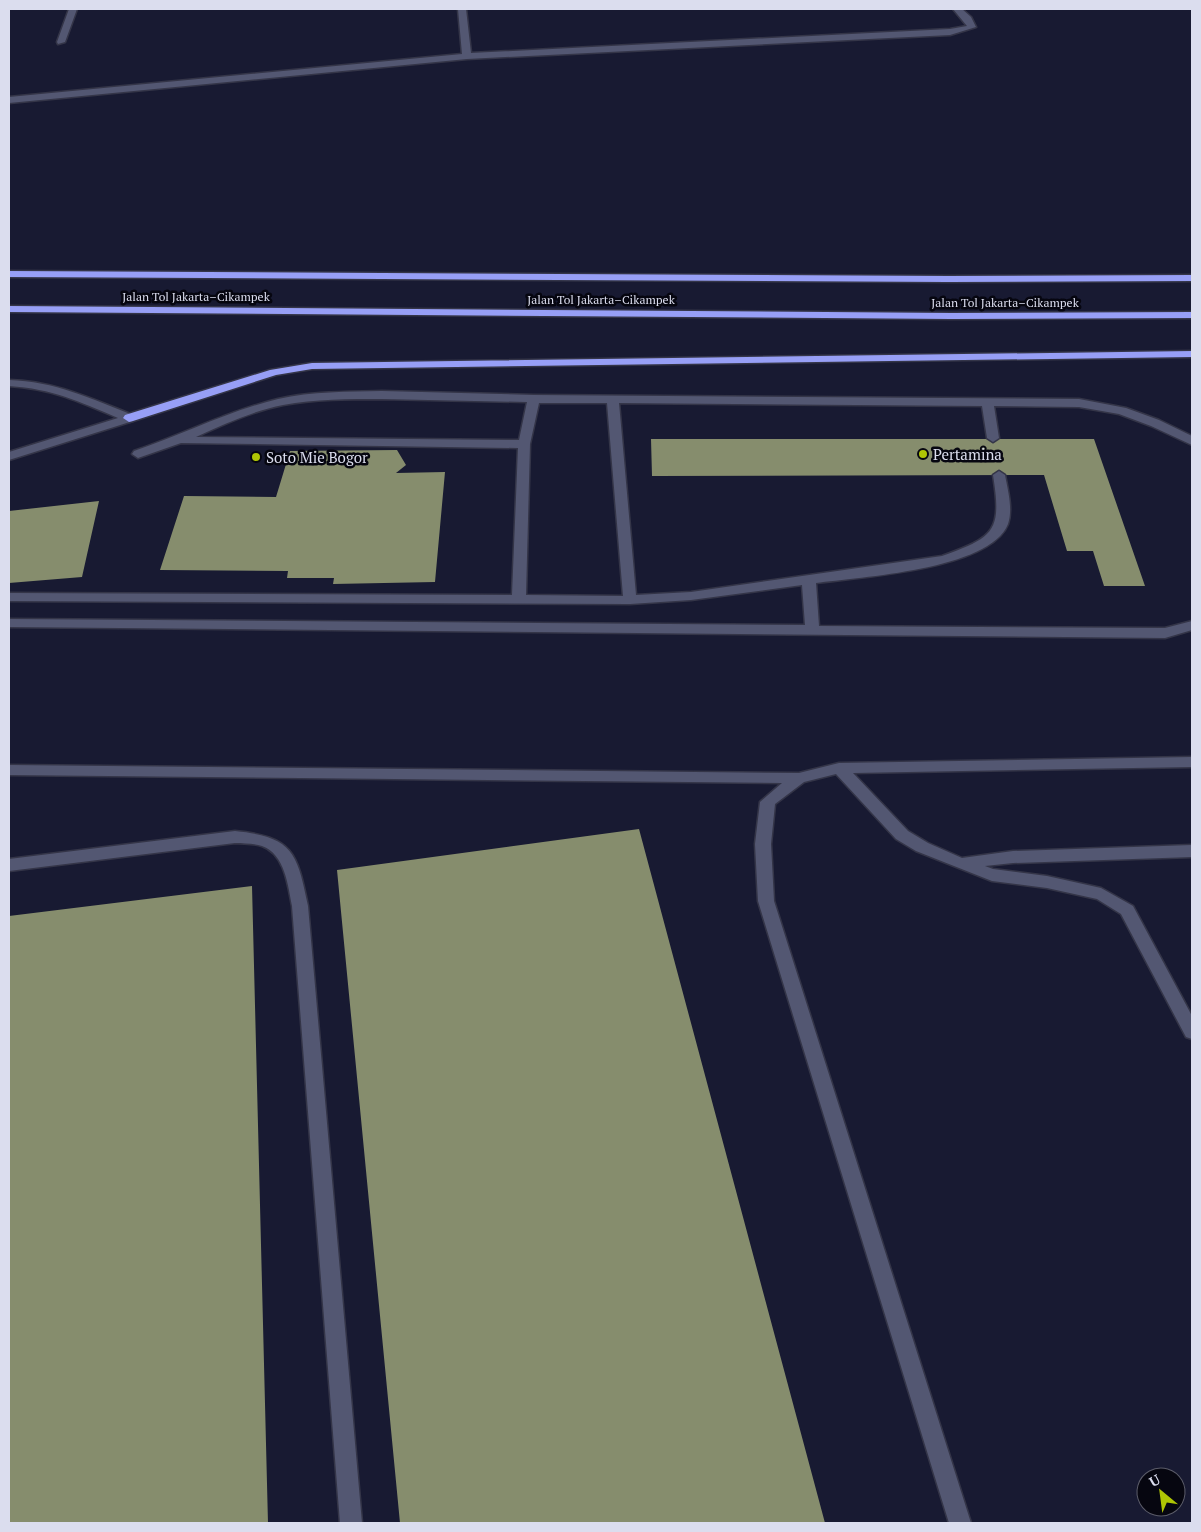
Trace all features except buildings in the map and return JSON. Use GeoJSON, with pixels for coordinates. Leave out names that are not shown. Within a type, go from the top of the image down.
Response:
{"type":"FeatureCollection","features":[{"type":"Feature","properties":{"kind":"highway","name":"Jalan Tol Jakarta–Cikampek"},"geometry":{"type":"LineString","coordinates":[[9,274],[948,279],[1192,278]]}},
{"type":"Feature","properties":{"kind":"highway","name":"Jalan Tol Jakarta–Cikampek"},"geometry":{"type":"LineString","coordinates":[[9,309],[942,316],[1192,315]]}},
{"type":"Feature","properties":{"kind":"highway"},"geometry":{"type":"LineString","coordinates":[[130,418],[274,372],[312,366],[1192,354]]}},
{"type":"Feature","properties":{"kind":"street"},"geometry":{"type":"LineString","coordinates":[[61,42],[73,9]]}},
{"type":"Feature","properties":{"kind":"street"},"geometry":{"type":"LineString","coordinates":[[462,9],[467,56]]}},
{"type":"Feature","properties":{"kind":"street"},"geometry":{"type":"LineString","coordinates":[[9,100],[467,56],[950,32],[972,27],[968,19],[957,9]]}},
{"type":"Feature","properties":{"kind":"street"},"geometry":{"type":"LineString","coordinates":[[9,383],[32,384],[66,392],[130,418]]}},
{"type":"Feature","properties":{"kind":"street"},"geometry":{"type":"LineString","coordinates":[[138,454],[179,440],[224,419],[280,402],[328,396],[382,395],[534,399],[1079,403],[1122,411],[1155,423],[1192,441]]}},
{"type":"Feature","properties":{"kind":"street"},"geometry":{"type":"LineString","coordinates":[[519,598],[524,444],[534,399]]}},
{"type":"Feature","properties":{"kind":"street"},"geometry":{"type":"LineString","coordinates":[[613,399],[630,600]]}},
{"type":"Feature","properties":{"kind":"street"},"geometry":{"type":"LineString","coordinates":[[987,402],[993,438]]}},
{"type":"Feature","properties":{"kind":"street"},"geometry":{"type":"LineString","coordinates":[[9,456],[130,418]]}},
{"type":"Feature","properties":{"kind":"street"},"geometry":{"type":"LineString","coordinates":[[179,440],[524,444]]}},
{"type":"Feature","properties":{"kind":"street"},"geometry":{"type":"LineString","coordinates":[[9,597],[630,600],[691,596],[808,582],[938,562],[963,554],[998,530],[1004,519],[999,475]]}},
{"type":"Feature","properties":{"kind":"street"},"geometry":{"type":"LineString","coordinates":[[808,582],[812,630]]}},
{"type":"Feature","properties":{"kind":"street"},"geometry":{"type":"LineString","coordinates":[[9,623],[1165,632],[1192,625]]}},
{"type":"Feature","properties":{"kind":"street"},"geometry":{"type":"LineString","coordinates":[[9,770],[799,778],[839,768],[1192,762]]}},
{"type":"Feature","properties":{"kind":"street"},"geometry":{"type":"LineString","coordinates":[[839,768],[902,835],[922,847],[959,864],[992,875],[1079,888],[1101,894],[1128,910],[1192,1032]]}},
{"type":"Feature","properties":{"kind":"street"},"geometry":{"type":"LineString","coordinates":[[799,778],[768,802],[763,844],[766,901],[960,1523]]}},
{"type":"Feature","properties":{"kind":"street"},"geometry":{"type":"LineString","coordinates":[[9,865],[235,837],[264,840],[280,850],[292,868],[300,906],[351,1523]]}},
{"type":"Feature","properties":{"kind":"street"},"geometry":{"type":"LineString","coordinates":[[959,864],[1013,857],[1192,850]]}},
{"type":"Feature","properties":{"kind":"place","name":"Pertamina"},"geometry":{"type":"Point","coordinates":[923,454]}},
{"type":"Feature","properties":{"kind":"place","name":"Soto Mie Bogor"},"geometry":{"type":"Point","coordinates":[256,457]}}]}
